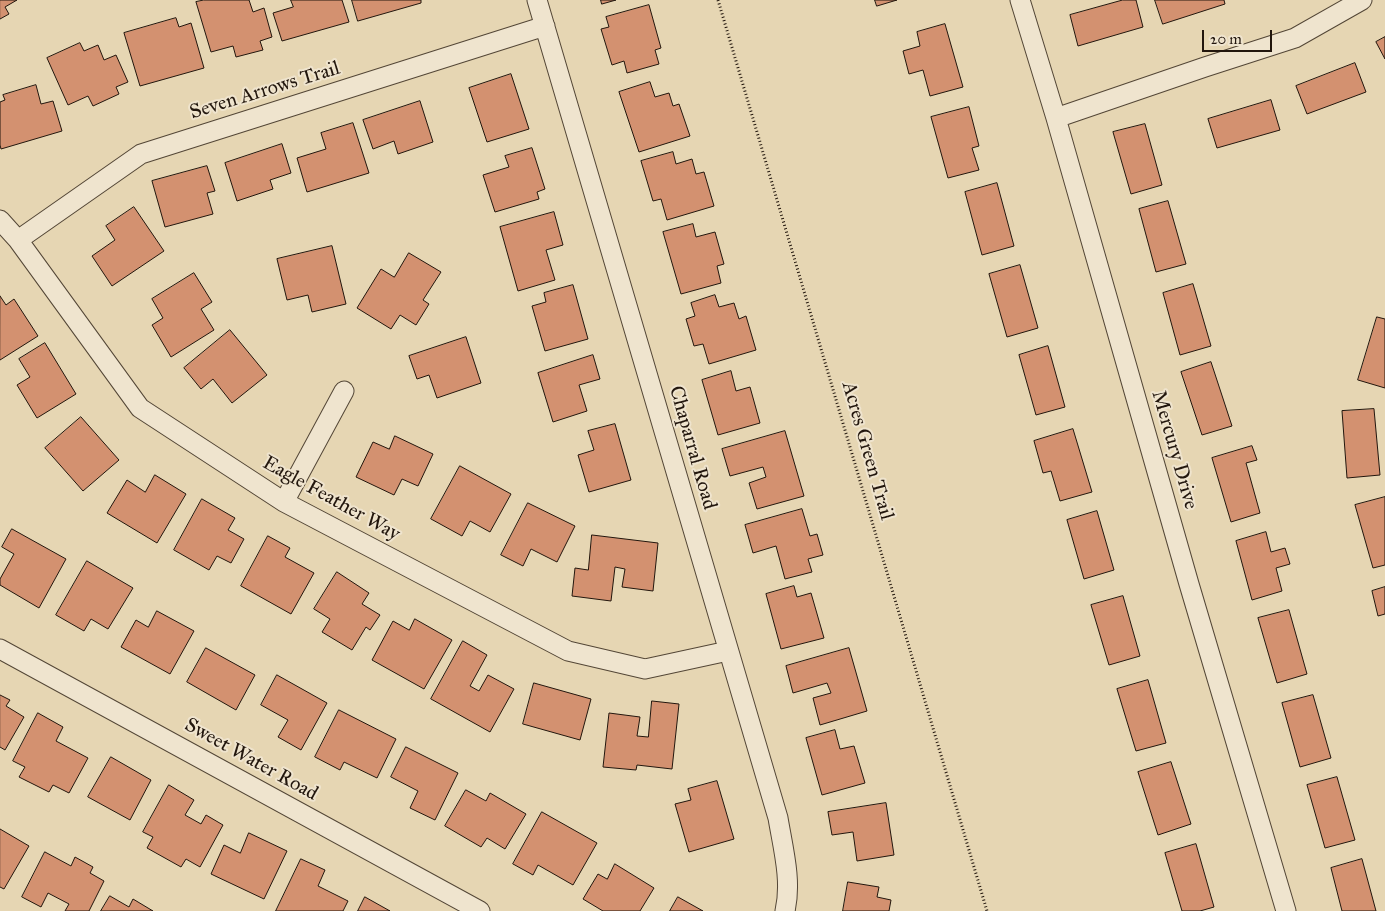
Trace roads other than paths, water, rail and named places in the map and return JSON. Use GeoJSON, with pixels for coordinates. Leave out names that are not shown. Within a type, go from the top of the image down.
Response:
{"type":"FeatureCollection","features":[{"type":"Feature","properties":{"kind":"street","name":"Chaparral Road"},"geometry":{"type":"LineString","coordinates":[[537,0],[778,818],[786,864],[787,902],[785,911]]}},
{"type":"Feature","properties":{"kind":"street","name":"Mercury Drive"},"geometry":{"type":"LineString","coordinates":[[1020,0],[1286,911]]}},
{"type":"Feature","properties":{"kind":"street"},"geometry":{"type":"LineString","coordinates":[[1056,118],[1295,38],[1362,0]]}},
{"type":"Feature","properties":{"kind":"street","name":"Seven Arrows Trail"},"geometry":{"type":"LineString","coordinates":[[18,240],[141,154],[545,26]]}},
{"type":"Feature","properties":{"kind":"street","name":"Eagle Feather Way"},"geometry":{"type":"LineString","coordinates":[[0,220],[18,240],[140,408],[284,502],[568,651],[645,669],[728,651]]}},
{"type":"Feature","properties":{"kind":"street"},"geometry":{"type":"LineString","coordinates":[[284,502],[344,391]]}},
{"type":"Feature","properties":{"kind":"street","name":"Sweet Water Road"},"geometry":{"type":"LineString","coordinates":[[0,649],[480,911]]}}]}
